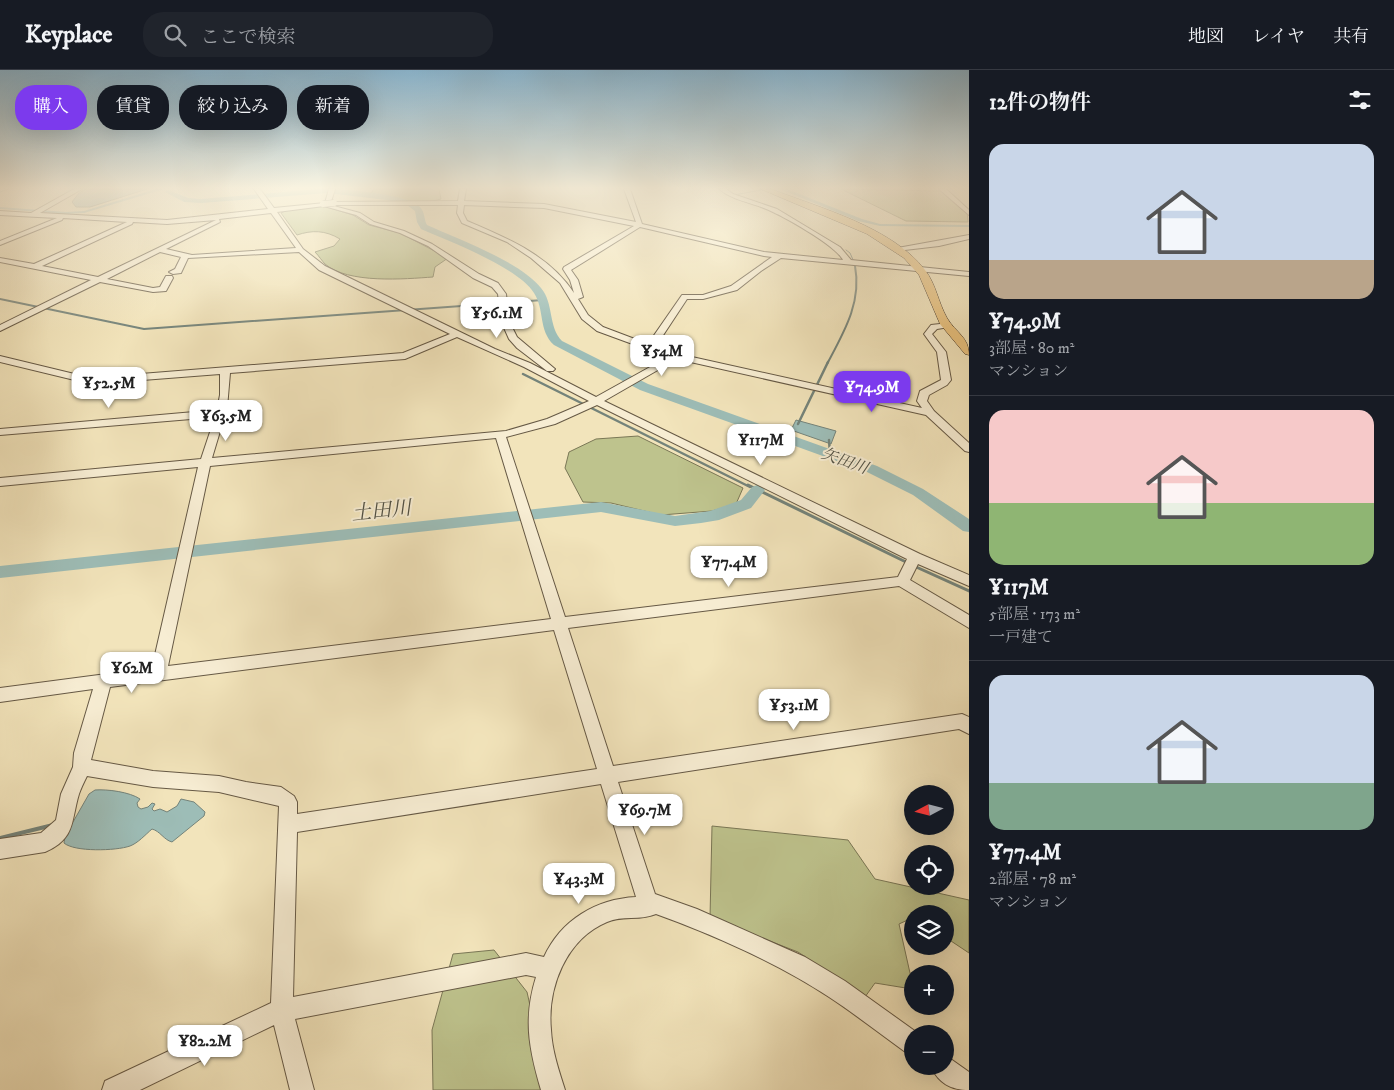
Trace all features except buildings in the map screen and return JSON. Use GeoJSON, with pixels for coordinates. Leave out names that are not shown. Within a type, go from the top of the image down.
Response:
{"type":"FeatureCollection","features":[{"type":"Feature","properties":{"kind":"main road"},"geometry":{"type":"LineString","coordinates":[[873,237],[896,249],[920,270],[946,325],[969,352]]}},
{"type":"Feature","properties":{"kind":"street"},"geometry":{"type":"LineString","coordinates":[[0,243],[16,237]]}},
{"type":"Feature","properties":{"kind":"street"},"geometry":{"type":"LineString","coordinates":[[34,267],[100,237]]}},
{"type":"Feature","properties":{"kind":"street"},"geometry":{"type":"LineString","coordinates":[[0,328],[186,237]]}},
{"type":"Feature","properties":{"kind":"street"},"geometry":{"type":"LineString","coordinates":[[291,237],[301,250],[322,268],[527,365],[915,557],[969,581]]}},
{"type":"Feature","properties":{"kind":"street"},"geometry":{"type":"LineString","coordinates":[[412,237],[430,245],[476,276],[495,285],[502,294],[502,311],[513,342],[550,369],[559,382]]}},
{"type":"Feature","properties":{"kind":"street"},"geometry":{"type":"LineString","coordinates":[[497,237],[530,253],[563,282],[585,317],[600,329],[676,356],[930,413]]}},
{"type":"Feature","properties":{"kind":"street"},"geometry":{"type":"LineString","coordinates":[[576,302],[580,302],[578,288],[567,269],[620,237]]}},
{"type":"Feature","properties":{"kind":"street"},"geometry":{"type":"LineString","coordinates":[[687,237],[778,256],[969,274]]}},
{"type":"Feature","properties":{"kind":"street"},"geometry":{"type":"LineString","coordinates":[[819,237],[842,251],[849,263]]}},
{"type":"Feature","properties":{"kind":"street"},"geometry":{"type":"LineString","coordinates":[[896,249],[939,244],[967,237]]}},
{"type":"Feature","properties":{"kind":"street"},"geometry":{"type":"LineString","coordinates":[[159,250],[186,256],[301,250]]}},
{"type":"Feature","properties":{"kind":"street"},"geometry":{"type":"LineString","coordinates":[[0,260],[154,290],[163,289],[186,256]]}},
{"type":"Feature","properties":{"kind":"street"},"geometry":{"type":"LineString","coordinates":[[650,348],[686,297],[703,297],[734,288],[778,256]]}},
{"type":"Feature","properties":{"kind":"street"},"geometry":{"type":"LineString","coordinates":[[946,325],[934,327],[928,334],[944,357],[942,370],[946,380],[944,383],[924,393],[922,401],[930,413],[969,449]]}},
{"type":"Feature","properties":{"kind":"street"},"geometry":{"type":"LineString","coordinates":[[0,360],[91,381],[406,356],[458,334]]}},
{"type":"Feature","properties":{"kind":"street"},"geometry":{"type":"LineString","coordinates":[[0,482],[520,432],[565,416],[676,356]]}},
{"type":"Feature","properties":{"kind":"street"},"geometry":{"type":"LineString","coordinates":[[158,675],[205,462],[209,457],[227,383],[225,371]]}},
{"type":"Feature","properties":{"kind":"street"},"geometry":{"type":"LineString","coordinates":[[0,432],[220,413]]}},
{"type":"Feature","properties":{"kind":"street"},"geometry":{"type":"LineString","coordinates":[[500,434],[649,907]]}},
{"type":"Feature","properties":{"kind":"street"},"geometry":{"type":"LineString","coordinates":[[902,581],[915,557]]}},
{"type":"Feature","properties":{"kind":"street"},"geometry":{"type":"LineString","coordinates":[[0,695],[248,662],[902,581],[969,622]]}},
{"type":"Feature","properties":{"kind":"street"},"geometry":{"type":"LineString","coordinates":[[0,850],[45,842],[64,825],[70,794],[82,767],[83,753],[103,682]]}},
{"type":"Feature","properties":{"kind":"street"},"geometry":{"type":"LineString","coordinates":[[289,824],[962,721],[969,727]]}},
{"type":"Feature","properties":{"kind":"street"},"geometry":{"type":"LineString","coordinates":[[82,767],[153,779],[219,784],[246,791],[281,796],[288,802],[289,824],[282,1010],[302,1090]]}},
{"type":"Feature","properties":{"kind":"street"},"geometry":{"type":"LineString","coordinates":[[649,907],[648,902],[690,916],[797,965],[904,1036]]}},
{"type":"Feature","properties":{"kind":"street"},"geometry":{"type":"LineString","coordinates":[[553,1090],[545,1067],[539,1029],[544,987],[549,969],[563,943],[575,930],[591,918],[622,908],[649,907]]}},
{"type":"Feature","properties":{"kind":"street"},"geometry":{"type":"LineString","coordinates":[[114,1090],[282,1010],[526,964],[549,969]]}},
{"type":"Feature","properties":{"kind":"street"},"geometry":{"type":"LineString","coordinates":[[954,1075],[969,1087]]}},
{"type":"Feature","properties":{"kind":"green space"},"geometry":{"type":"Polygon","coordinates":[[[335,237],[407,237],[448,258],[435,267],[433,277],[377,279],[348,275],[325,264],[315,252],[334,246],[340,239],[335,237]]]}},
{"type":"Feature","properties":{"kind":"green space"},"geometry":{"type":"Polygon","coordinates":[[[638,436],[743,488],[736,504],[712,511],[661,515],[611,503],[583,502],[565,468],[569,452],[596,439],[638,436]]]}},
{"type":"Feature","properties":{"kind":"green space"},"geometry":{"type":"Polygon","coordinates":[[[712,826],[848,840],[875,879],[904,885],[904,895],[947,895],[969,900],[969,953],[954,943],[954,905],[904,905],[904,922],[899,924],[904,955],[906,955],[908,965],[904,965],[904,988],[875,983],[865,997],[798,952],[710,918],[712,826]]]}},
{"type":"Feature","properties":{"kind":"green space"},"geometry":{"type":"Polygon","coordinates":[[[494,950],[527,992],[549,1090],[433,1090],[432,1030],[453,954],[494,950]]]}},
{"type":"Feature","properties":{"kind":"water"},"geometry":{"type":"Polygon","coordinates":[[[796,420],[836,431],[831,444],[791,430],[796,420]]]}},
{"type":"Feature","properties":{"kind":"water"},"geometry":{"type":"Polygon","coordinates":[[[95,790],[130,794],[140,799],[137,803],[141,809],[148,807],[152,803],[155,804],[152,809],[154,811],[160,809],[167,812],[177,806],[181,799],[194,802],[205,812],[204,816],[172,842],[152,829],[136,843],[124,848],[96,850],[69,846],[64,843],[65,836],[89,794],[95,790]]]}},
{"type":"Feature","properties":{"kind":"waterway","name":"矢田川"},"geometry":{"type":"LineString","coordinates":[[445,237],[512,269],[537,289],[543,300],[551,336],[558,343],[574,352],[644,387],[872,469],[918,492],[969,527]]}},
{"type":"Feature","properties":{"kind":"waterway"},"geometry":{"type":"LineString","coordinates":[[846,250],[850,253],[854,262]]}},
{"type":"Feature","properties":{"kind":"waterway"},"geometry":{"type":"LineString","coordinates":[[828,362],[845,328],[854,304],[857,279],[855,266]]}},
{"type":"Feature","properties":{"kind":"waterway"},"geometry":{"type":"LineString","coordinates":[[0,299],[144,329],[543,300]]}},
{"type":"Feature","properties":{"kind":"waterway"},"geometry":{"type":"LineString","coordinates":[[798,424],[828,362]]}},
{"type":"Feature","properties":{"kind":"waterway"},"geometry":{"type":"LineString","coordinates":[[523,374],[750,487]]}},
{"type":"Feature","properties":{"kind":"waterway"},"geometry":{"type":"LineString","coordinates":[[829,440],[830,454]]}},
{"type":"Feature","properties":{"kind":"waterway"},"geometry":{"type":"LineString","coordinates":[[748,485],[908,563]]}},
{"type":"Feature","properties":{"kind":"waterway","name":"土田川"},"geometry":{"type":"LineString","coordinates":[[0,572],[601,507],[675,521],[713,516],[746,504],[757,490]]}},
{"type":"Feature","properties":{"kind":"waterway"},"geometry":{"type":"LineString","coordinates":[[914,566],[969,591]]}},
{"type":"Feature","properties":{"kind":"waterway"},"geometry":{"type":"LineString","coordinates":[[0,838],[53,825]]}}]}
